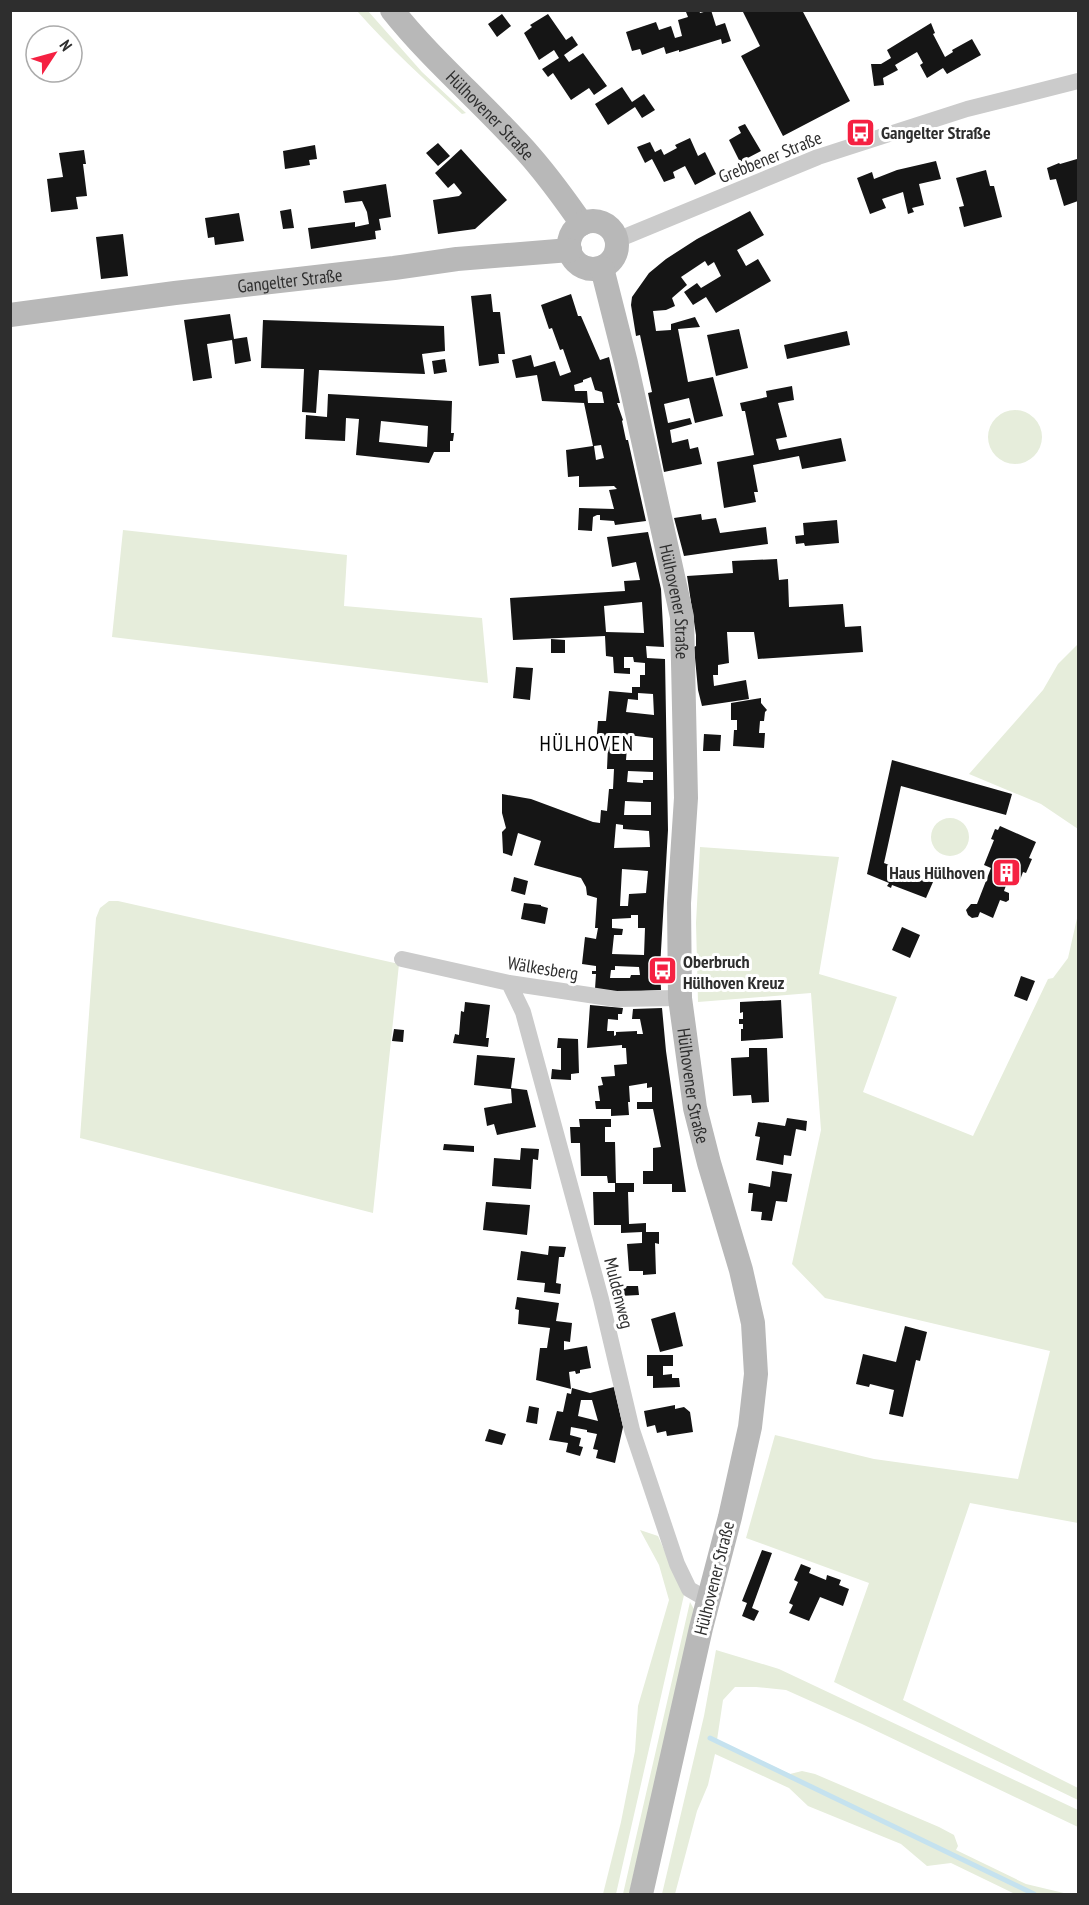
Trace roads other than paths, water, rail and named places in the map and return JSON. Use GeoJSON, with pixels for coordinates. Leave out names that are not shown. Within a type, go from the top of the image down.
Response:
{"type":"FeatureCollection","features":[{"type":"Feature","properties":{"kind":"main road","name":"Hülhovener Straße"},"geometry":{"type":"LineString","coordinates":[[392,10],[412,36],[531,156],[582,224]]}},
{"type":"Feature","properties":{"kind":"main road"},"geometry":{"type":"LineString","coordinates":[[589,221],[603,223],[610,227],[617,240],[614,257],[602,268],[582,266],[576,262],[570,250],[572,235],[582,224],[589,221]]}},
{"type":"Feature","properties":{"kind":"main road","name":"Gangelter Straße"},"geometry":{"type":"LineString","coordinates":[[10,315],[394,268],[457,258],[570,250]]}},
{"type":"Feature","properties":{"kind":"main road","name":"Hülhovener Straße"},"geometry":{"type":"LineString","coordinates":[[602,268],[626,363],[682,617],[686,798],[679,903],[680,998],[695,1108],[741,1270],[753,1323],[756,1374],[750,1427],[641,1894]]}},
{"type":"Feature","properties":{"kind":"street","name":"Grebbener Straße"},"geometry":{"type":"LineString","coordinates":[[617,240],[818,158],[968,109],[1078,81]]}},
{"type":"Feature","properties":{"kind":"street","name":"Wälkesberg"},"geometry":{"type":"LineString","coordinates":[[402,959],[509,983],[616,999],[680,998]]}},
{"type":"Feature","properties":{"kind":"street","name":"Muldenweg"},"geometry":{"type":"LineString","coordinates":[[509,983],[526,1023],[598,1287],[632,1430],[677,1564],[689,1589],[708,1600]]}},
{"type":"Feature","properties":{"kind":"waterway"},"geometry":{"type":"LineString","coordinates":[[710,1738],[1034,1894]]}},
{"type":"Feature","properties":{"kind":"place","name":"Gangelter Straße"},"geometry":{"type":"Point","coordinates":[860,132]}},
{"type":"Feature","properties":{"kind":"place","name":"Haus Hülhoven"},"geometry":{"type":"Point","coordinates":[1006,872]}},
{"type":"Feature","properties":{"kind":"place","name":"Oberbruch Hülhoven Kreuz"},"geometry":{"type":"Point","coordinates":[662,971]}},
{"type":"Feature","properties":{"kind":"district","name":"HÜLHOVEN"},"geometry":{"type":"Point","coordinates":[587,743]}}]}
